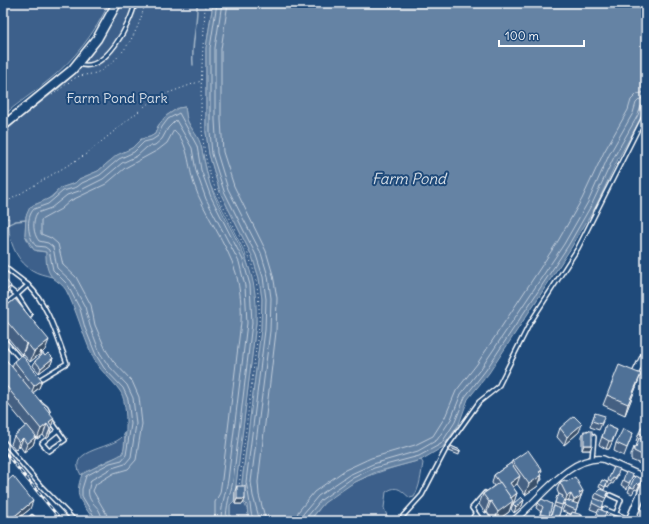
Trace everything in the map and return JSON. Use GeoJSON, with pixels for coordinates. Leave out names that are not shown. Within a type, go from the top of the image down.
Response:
{"type":"FeatureCollection","features":[{"type":"Feature","properties":{"kind":"street"},"geometry":{"type":"LineString","coordinates":[[7,127],[18,112],[56,84],[77,63],[97,39],[117,3]]}},
{"type":"Feature","properties":{"kind":"street"},"geometry":{"type":"LineString","coordinates":[[634,376],[646,351]]}},
{"type":"Feature","properties":{"kind":"street"},"geometry":{"type":"LineString","coordinates":[[515,520],[570,469],[583,461],[592,459],[611,462],[646,478]]}},
{"type":"Feature","properties":{"kind":"street"},"geometry":{"type":"LineString","coordinates":[[633,520],[646,484]]}},
{"type":"Feature","properties":{"kind":"street"},"geometry":{"type":"LineString","coordinates":[[515,520],[523,521]]}},
{"type":"Feature","properties":{"kind":"lane"},"geometry":{"type":"LineString","coordinates":[[77,63],[83,66],[92,64],[101,59],[114,46],[128,25],[135,3]]}},
{"type":"Feature","properties":{"kind":"lane"},"geometry":{"type":"LineString","coordinates":[[402,521],[404,516],[422,495],[445,450],[478,404],[498,387],[530,323],[582,241],[646,113]]}},
{"type":"Feature","properties":{"kind":"lane"},"geometry":{"type":"LineString","coordinates":[[3,266],[33,290],[45,310],[67,362],[39,380],[34,374]]}},
{"type":"Feature","properties":{"kind":"lane"},"geometry":{"type":"LineString","coordinates":[[3,284],[17,295],[30,315]]}},
{"type":"Feature","properties":{"kind":"lane"},"geometry":{"type":"LineString","coordinates":[[3,306],[28,285]]}},
{"type":"Feature","properties":{"kind":"lane"},"geometry":{"type":"LineString","coordinates":[[3,338],[24,362]]}},
{"type":"Feature","properties":{"kind":"lane"},"geometry":{"type":"LineString","coordinates":[[35,400],[46,408],[50,419],[58,430],[65,440],[49,451],[42,443],[58,430]]}},
{"type":"Feature","properties":{"kind":"lane"},"geometry":{"type":"LineString","coordinates":[[586,432],[593,434],[594,437],[592,459]]}},
{"type":"Feature","properties":{"kind":"lane"},"geometry":{"type":"LineString","coordinates":[[3,441],[40,485],[75,521]]}},
{"type":"Feature","properties":{"kind":"lane"},"geometry":{"type":"LineString","coordinates":[[480,521],[472,508],[482,496],[491,489]]}},
{"type":"Feature","properties":{"kind":"lane"},"geometry":{"type":"LineString","coordinates":[[610,495],[621,500],[616,513]]}},
{"type":"Feature","properties":{"kind":"lane"},"geometry":{"type":"LineString","coordinates":[[604,509],[633,520]]}},
{"type":"Feature","properties":{"kind":"lane"},"geometry":{"type":"LineString","coordinates":[[471,521],[475,514]]}},
{"type":"Feature","properties":{"kind":"lane"},"geometry":{"type":"LineString","coordinates":[[28,521],[32,517],[36,521]]}},
{"type":"Feature","properties":{"kind":"path"},"geometry":{"type":"LineString","coordinates":[[68,3],[73,7]]}},
{"type":"Feature","properties":{"kind":"path"},"geometry":{"type":"LineString","coordinates":[[48,98],[77,77],[97,73],[113,62],[127,46],[136,31],[145,3]]}},
{"type":"Feature","properties":{"kind":"path"},"geometry":{"type":"LineString","coordinates":[[204,3],[202,80],[203,136],[207,165],[219,198],[250,258],[258,298],[259,324],[239,488]]}},
{"type":"Feature","properties":{"kind":"path"},"geometry":{"type":"LineString","coordinates":[[3,204],[85,155],[150,102],[168,93],[202,80]]}},
{"type":"Feature","properties":{"kind":"path"},"geometry":{"type":"LineString","coordinates":[[3,137],[7,127]]}},
{"type":"Feature","properties":{"kind":"path"},"geometry":{"type":"LineString","coordinates":[[238,513],[238,521]]}},
{"type":"Feature","properties":{"kind":"green space"},"geometry":{"type":"Polygon","coordinates":[[[3,3],[109,3],[97,25],[67,64],[3,116],[3,3]]]}},
{"type":"Feature","properties":{"kind":"green space","name":"Farm Pond Park"},"geometry":{"type":"Polygon","coordinates":[[[121,3],[213,3],[206,48],[206,132],[209,154],[220,192],[252,256],[259,278],[262,299],[261,330],[242,482],[243,501],[253,521],[230,521],[230,505],[234,501],[256,323],[253,284],[245,253],[210,185],[201,146],[187,120],[185,107],[178,108],[166,116],[158,126],[155,134],[144,138],[98,171],[79,179],[75,183],[61,188],[46,201],[33,205],[26,216],[25,235],[30,246],[37,251],[46,252],[47,266],[52,277],[34,271],[26,266],[13,247],[9,233],[9,218],[3,219],[3,134],[24,115],[70,79],[103,38],[121,3]]]}},
{"type":"Feature","properties":{"kind":"green space"},"geometry":{"type":"Polygon","coordinates":[[[125,433],[124,449],[120,456],[109,460],[81,475],[78,466],[80,459],[94,450],[120,439],[125,433]]]}},
{"type":"Feature","properties":{"kind":"green space"},"geometry":{"type":"Polygon","coordinates":[[[421,460],[423,463],[421,476],[418,489],[414,497],[410,498],[399,489],[386,492],[384,508],[389,521],[309,521],[325,502],[335,494],[358,481],[370,475],[421,460]]]}},
{"type":"Feature","properties":{"kind":"water","name":"Farm Pond"},"geometry":{"type":"Polygon","coordinates":[[[213,3],[646,3],[646,104],[642,117],[618,159],[596,206],[571,248],[489,373],[468,399],[459,424],[443,447],[421,460],[376,472],[353,483],[324,503],[309,521],[253,521],[248,517],[247,505],[243,501],[242,482],[261,330],[262,299],[259,278],[252,256],[220,192],[209,154],[206,132],[206,48],[213,3]]]}},
{"type":"Feature","properties":{"kind":"water"},"geometry":{"type":"Polygon","coordinates":[[[185,107],[188,122],[200,143],[214,195],[238,242],[250,270],[256,303],[256,323],[234,501],[230,505],[230,521],[94,521],[80,499],[78,489],[79,483],[82,474],[123,453],[126,431],[126,412],[123,396],[113,382],[101,370],[88,347],[66,290],[53,278],[49,272],[46,262],[46,252],[34,250],[25,235],[26,216],[30,207],[52,197],[60,188],[75,183],[79,179],[98,171],[117,155],[132,148],[141,139],[155,134],[158,126],[166,116],[178,108],[185,107]]]}},
{"type":"Feature","properties":{"kind":"building"},"geometry":{"type":"Polygon","coordinates":[[[3,277],[11,286],[3,293],[3,277]]]}},
{"type":"Feature","properties":{"kind":"building"},"geometry":{"type":"Polygon","coordinates":[[[15,299],[49,340],[34,352],[3,317],[3,309],[15,299]]]}},
{"type":"Feature","properties":{"kind":"building"},"geometry":{"type":"Polygon","coordinates":[[[41,351],[45,356],[48,353],[53,358],[41,368],[35,361],[42,355],[41,351]]]}},
{"type":"Feature","properties":{"kind":"building"},"geometry":{"type":"Polygon","coordinates":[[[22,355],[42,380],[34,386],[14,361],[22,355]]]}},
{"type":"Feature","properties":{"kind":"building"},"geometry":{"type":"Polygon","coordinates":[[[3,356],[54,418],[49,422],[52,426],[50,429],[47,424],[41,429],[3,382],[3,356]]]}},
{"type":"Feature","properties":{"kind":"building"},"geometry":{"type":"Polygon","coordinates":[[[619,365],[641,374],[628,404],[607,395],[619,365]]]}},
{"type":"Feature","properties":{"kind":"building"},"geometry":{"type":"Polygon","coordinates":[[[595,413],[605,416],[601,424],[592,421],[595,413]]]}},
{"type":"Feature","properties":{"kind":"building"},"geometry":{"type":"Polygon","coordinates":[[[574,416],[582,424],[567,437],[560,428],[574,416]]]}},
{"type":"Feature","properties":{"kind":"building"},"geometry":{"type":"Polygon","coordinates":[[[645,420],[646,421],[646,436],[639,433],[645,420]]]}},
{"type":"Feature","properties":{"kind":"building"},"geometry":{"type":"Polygon","coordinates":[[[27,425],[36,436],[27,444],[23,438],[19,442],[14,436],[27,425]]]}},
{"type":"Feature","properties":{"kind":"building"},"geometry":{"type":"Polygon","coordinates":[[[606,425],[617,430],[612,441],[602,437],[606,425]]]}},
{"type":"Feature","properties":{"kind":"building"},"geometry":{"type":"Polygon","coordinates":[[[623,429],[633,433],[627,448],[616,443],[623,429]]]}},
{"type":"Feature","properties":{"kind":"building"},"geometry":{"type":"Polygon","coordinates":[[[584,431],[592,431],[592,445],[584,445],[584,431]]]}},
{"type":"Feature","properties":{"kind":"building"},"geometry":{"type":"Polygon","coordinates":[[[639,438],[646,442],[646,457],[634,451],[634,447],[636,447],[639,438]]]}},
{"type":"Feature","properties":{"kind":"building"},"geometry":{"type":"Polygon","coordinates":[[[451,446],[460,450],[460,452],[450,448],[451,446]]]}},
{"type":"Feature","properties":{"kind":"building"},"geometry":{"type":"Polygon","coordinates":[[[528,450],[542,470],[539,472],[542,475],[529,484],[512,461],[528,450]]]}},
{"type":"Feature","properties":{"kind":"building"},"geometry":{"type":"Polygon","coordinates":[[[511,463],[520,476],[510,483],[517,493],[511,498],[494,475],[511,463]]]}},
{"type":"Feature","properties":{"kind":"building"},"geometry":{"type":"Polygon","coordinates":[[[614,467],[620,469],[615,479],[613,478],[611,482],[608,480],[614,467]]]}},
{"type":"Feature","properties":{"kind":"building"},"geometry":{"type":"Polygon","coordinates":[[[626,472],[633,475],[629,483],[623,480],[626,472]]]}},
{"type":"Feature","properties":{"kind":"building"},"geometry":{"type":"Polygon","coordinates":[[[13,476],[33,501],[11,519],[3,509],[3,485],[13,476]]]}},
{"type":"Feature","properties":{"kind":"building"},"geometry":{"type":"Polygon","coordinates":[[[635,476],[642,479],[639,485],[637,483],[634,488],[630,487],[635,476]]]}},
{"type":"Feature","properties":{"kind":"building"},"geometry":{"type":"Polygon","coordinates":[[[575,477],[583,491],[579,493],[581,496],[574,500],[571,494],[567,496],[560,482],[565,480],[566,482],[575,477]]]}},
{"type":"Feature","properties":{"kind":"building"},"geometry":{"type":"Polygon","coordinates":[[[602,480],[607,482],[605,487],[600,484],[602,480]]]}},
{"type":"Feature","properties":{"kind":"building"},"geometry":{"type":"Polygon","coordinates":[[[500,482],[513,501],[498,512],[491,501],[489,502],[483,494],[500,482]]]}},
{"type":"Feature","properties":{"kind":"building"},"geometry":{"type":"Polygon","coordinates":[[[237,486],[245,486],[245,499],[237,499],[237,486]]]}},
{"type":"Feature","properties":{"kind":"building"},"geometry":{"type":"Polygon","coordinates":[[[600,489],[608,492],[606,498],[596,493],[600,489]]]}},
{"type":"Feature","properties":{"kind":"building"},"geometry":{"type":"Polygon","coordinates":[[[559,494],[563,496],[562,498],[564,499],[562,505],[555,503],[559,494]]]}},
{"type":"Feature","properties":{"kind":"building"},"geometry":{"type":"Polygon","coordinates":[[[521,497],[524,500],[516,507],[513,504],[521,497]]]}},
{"type":"Feature","properties":{"kind":"building"},"geometry":{"type":"Polygon","coordinates":[[[594,498],[604,502],[602,508],[592,503],[594,498]]]}},
{"type":"Feature","properties":{"kind":"building"},"geometry":{"type":"Polygon","coordinates":[[[542,499],[552,504],[549,516],[540,514],[543,507],[538,503],[542,499]]]}},
{"type":"Feature","properties":{"kind":"building"},"geometry":{"type":"Polygon","coordinates":[[[566,500],[578,504],[576,510],[564,505],[566,500]]]}},
{"type":"Feature","properties":{"kind":"building"},"geometry":{"type":"Polygon","coordinates":[[[554,506],[561,509],[557,521],[550,519],[554,506]]]}},
{"type":"Feature","properties":{"kind":"building"},"geometry":{"type":"Polygon","coordinates":[[[599,509],[606,512],[603,521],[594,521],[599,509]]]}},
{"type":"Feature","properties":{"kind":"building"},"geometry":{"type":"Polygon","coordinates":[[[572,512],[582,515],[579,521],[570,519],[569,521],[564,521],[567,513],[571,515],[572,512]]]}},
{"type":"Feature","properties":{"kind":"waterway"},"geometry":{"type":"LineString","coordinates":[[193,65],[197,3]]}},
{"type":"Feature","properties":{"kind":"waterway"},"geometry":{"type":"LineString","coordinates":[[3,227],[16,221],[26,220]]}},
{"type":"Feature","properties":{"kind":"railway"},"geometry":{"type":"LineString","coordinates":[[3,450],[62,521]]}}]}
